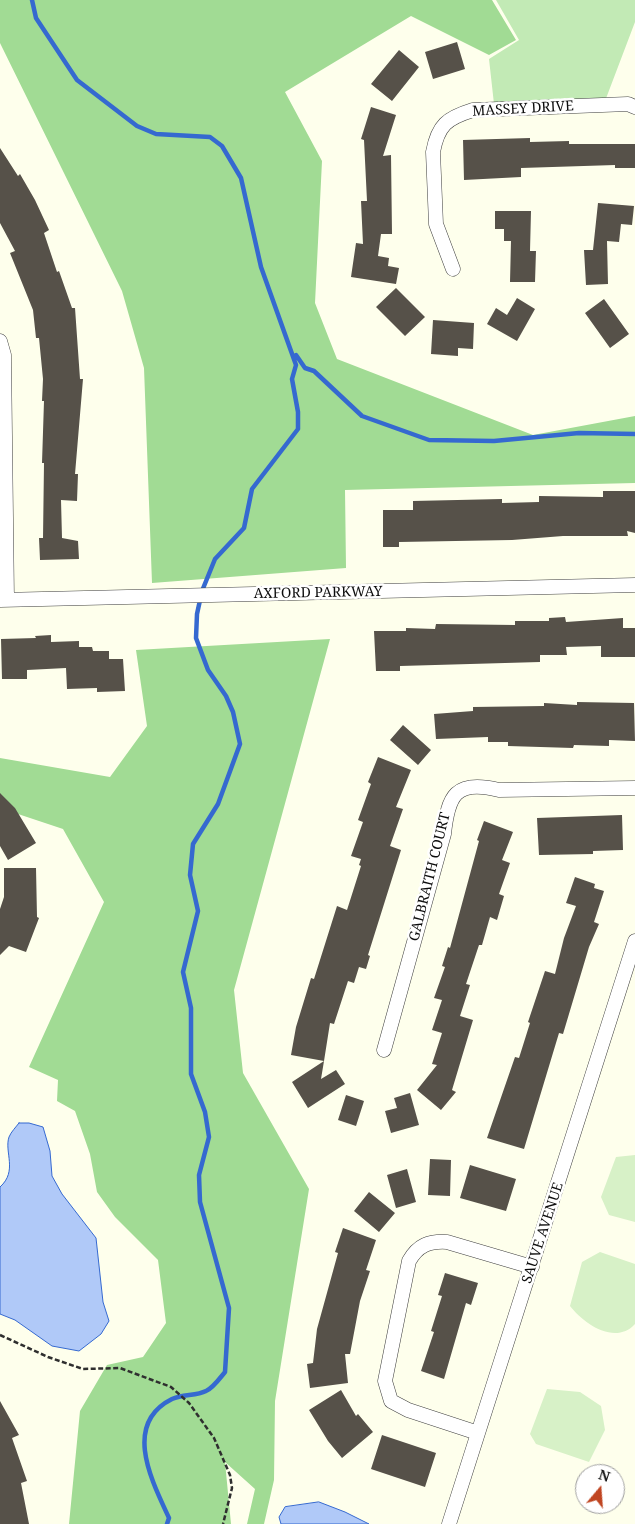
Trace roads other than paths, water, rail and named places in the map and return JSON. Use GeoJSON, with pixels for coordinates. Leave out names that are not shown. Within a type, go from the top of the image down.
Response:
{"type":"FeatureCollection","features":[{"type":"Feature","properties":{"kind":"street","name":"MASSEY DRIVE"},"geometry":{"type":"LineString","coordinates":[[453,269],[436,224],[433,152],[437,137],[445,123],[453,116],[473,110],[628,104],[635,107]]}},
{"type":"Feature","properties":{"kind":"street"},"geometry":{"type":"LineString","coordinates":[[0,341],[4,355],[4,600]]}},
{"type":"Feature","properties":{"kind":"street","name":"AXFORD PARKWAY"},"geometry":{"type":"LineString","coordinates":[[4,600],[635,585]]}},
{"type":"Feature","properties":{"kind":"street","name":"GALBRAITH COURT"},"geometry":{"type":"LineString","coordinates":[[384,1050],[444,834],[446,810],[451,798],[460,791],[478,786],[498,790],[635,788]]}},
{"type":"Feature","properties":{"kind":"street","name":"SAUVE AVENUE"},"geometry":{"type":"LineString","coordinates":[[449,1524],[635,941]]}},
{"type":"Feature","properties":{"kind":"street"},"geometry":{"type":"LineString","coordinates":[[478,1433],[408,1410],[391,1401],[385,1381],[409,1262],[415,1251],[425,1244],[436,1241],[447,1242],[532,1267]]}},
{"type":"Feature","properties":{"kind":"water"},"geometry":{"type":"Polygon","coordinates":[[[19,1123],[29,1123],[43,1127],[50,1151],[52,1176],[62,1194],[96,1238],[103,1302],[109,1321],[101,1334],[79,1351],[52,1346],[15,1320],[0,1314],[0,1187],[8,1175],[9,1137],[19,1123]]]}},
{"type":"Feature","properties":{"kind":"water"},"geometry":{"type":"Polygon","coordinates":[[[319,1502],[369,1524],[281,1524],[279,1517],[285,1507],[319,1502]]]}},
{"type":"Feature","properties":{"kind":"waterway"},"geometry":{"type":"LineString","coordinates":[[32,0],[36,18],[77,80],[137,126],[156,134],[210,137],[222,146],[241,178],[261,267],[296,365],[292,379],[298,412],[298,429],[252,489],[244,528],[215,559],[202,591],[197,614],[196,638],[208,670],[226,696],[233,712],[240,744],[218,804],[193,844],[190,875],[198,911],[183,972],[191,1008],[191,1074],[205,1112],[209,1137],[199,1175],[200,1202],[229,1308],[225,1372],[209,1390],[172,1399],[157,1410],[148,1423],[145,1438],[145,1454],[149,1471],[169,1518],[167,1524]]}},
{"type":"Feature","properties":{"kind":"waterway"},"geometry":{"type":"LineString","coordinates":[[296,355],[305,368],[314,371],[362,416],[429,440],[494,441],[579,433],[635,434]]}}]}
